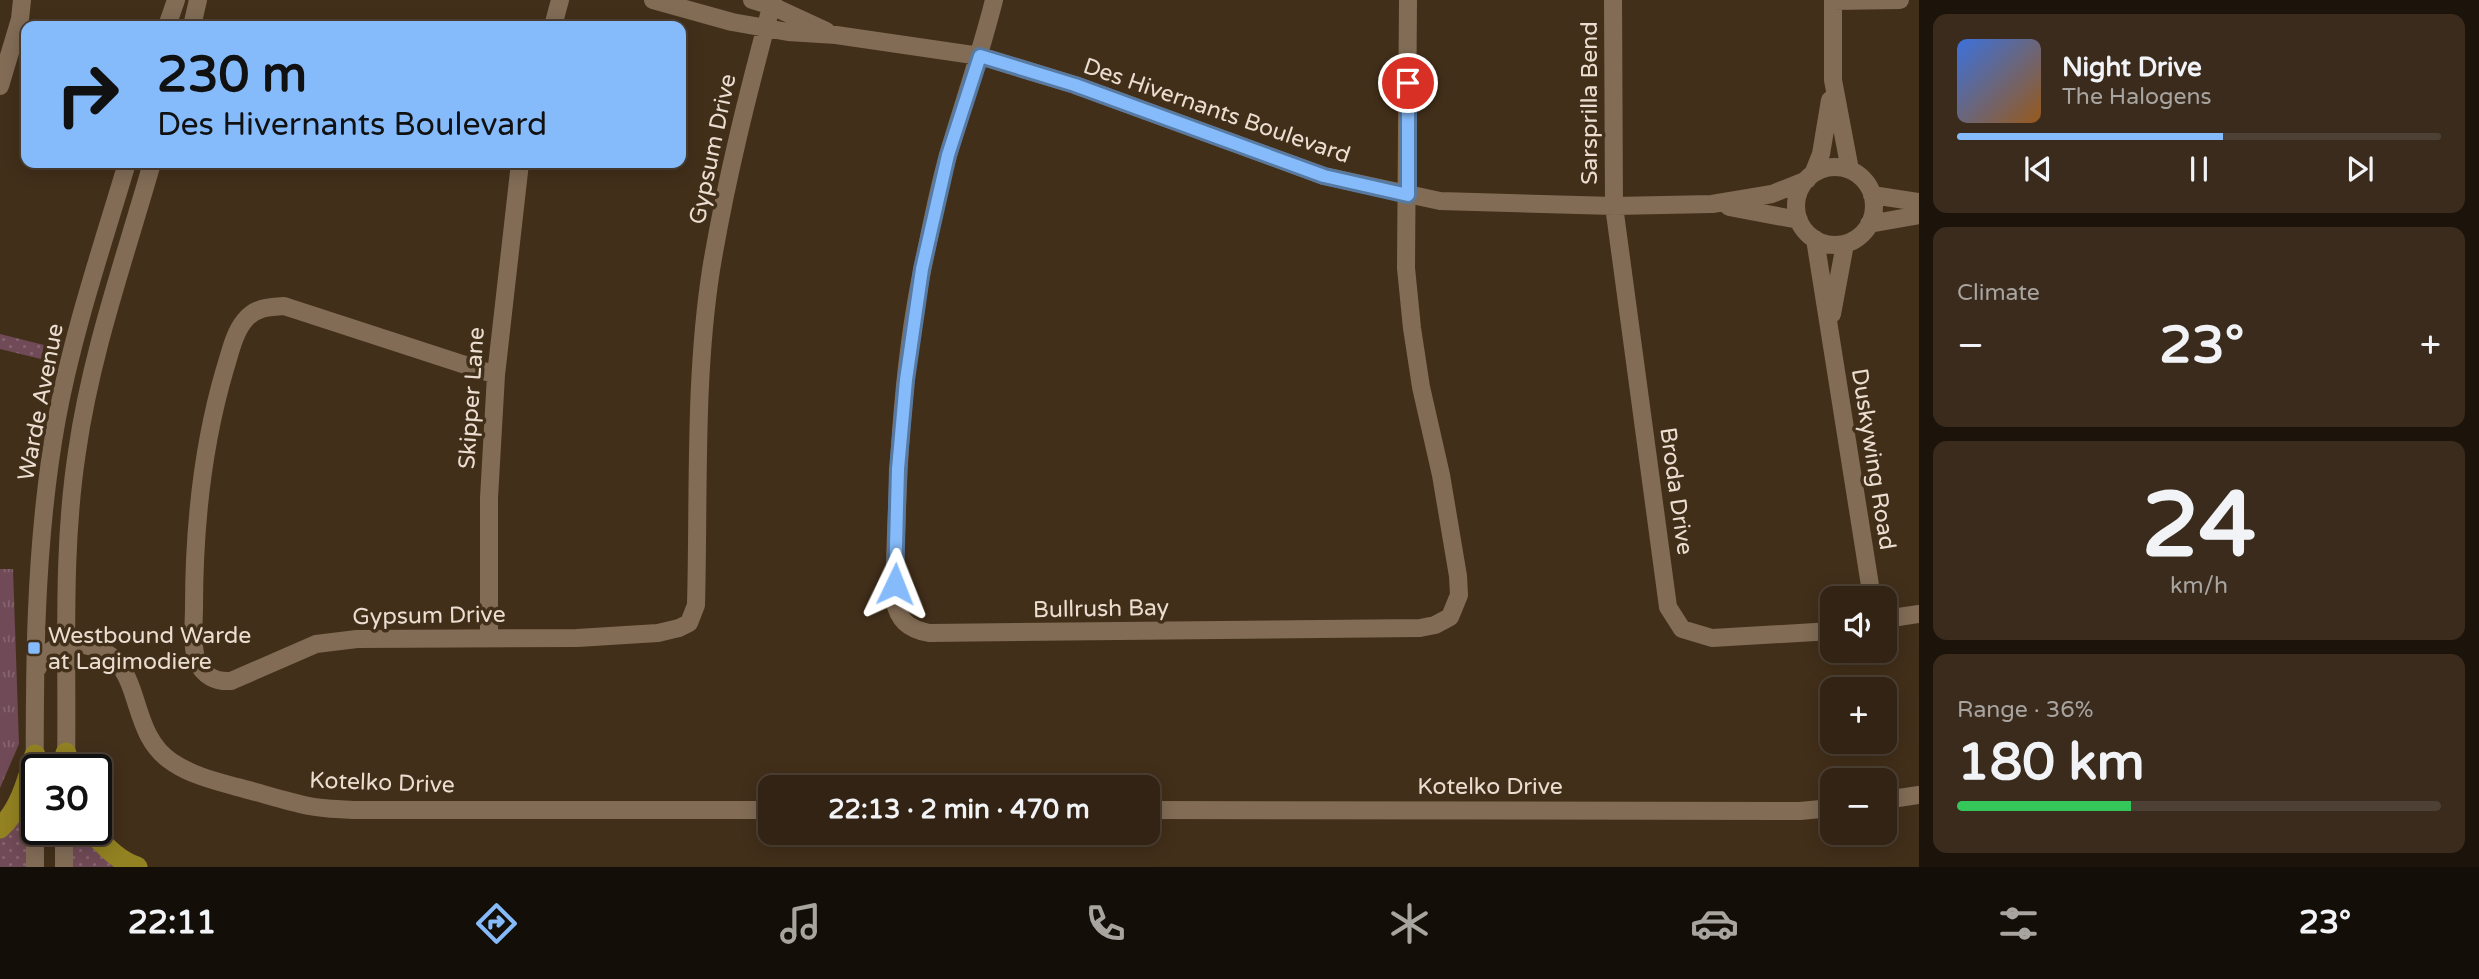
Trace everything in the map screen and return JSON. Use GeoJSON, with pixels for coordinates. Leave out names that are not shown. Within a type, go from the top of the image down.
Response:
{"type":"FeatureCollection","features":[{"type":"Feature","properties":{"kind":"main road"},"geometry":{"type":"LineString","coordinates":[[0,828],[21,794]]}},
{"type":"Feature","properties":{"kind":"main road"},"geometry":{"type":"LineString","coordinates":[[104,845],[137,867]]}},
{"type":"Feature","properties":{"kind":"street"},"geometry":{"type":"LineString","coordinates":[[0,86],[20,19],[22,0]]}},
{"type":"Feature","properties":{"kind":"street"},"geometry":{"type":"LineString","coordinates":[[169,21],[176,0]]}},
{"type":"Feature","properties":{"kind":"street"},"geometry":{"type":"LineString","coordinates":[[193,21],[198,0]]}},
{"type":"Feature","properties":{"kind":"street"},"geometry":{"type":"LineString","coordinates":[[554,21],[560,0]]}},
{"type":"Feature","properties":{"kind":"street","name":"Des Hivernants Boulevard"},"geometry":{"type":"LineString","coordinates":[[653,0],[732,22],[788,32],[836,35],[980,56],[1075,85],[1324,176],[1440,201],[1614,206],[1712,204],[1772,194],[1810,177]]}},
{"type":"Feature","properties":{"kind":"street","name":"Des Hivernants Boulevard"},"geometry":{"type":"LineString","coordinates":[[752,0],[772,3],[836,35]]}},
{"type":"Feature","properties":{"kind":"street"},"geometry":{"type":"LineString","coordinates":[[980,56],[994,0]]}},
{"type":"Feature","properties":{"kind":"street"},"geometry":{"type":"LineString","coordinates":[[1408,0],[1408,195]]}},
{"type":"Feature","properties":{"kind":"street","name":"Sarsprilla Bend"},"geometry":{"type":"LineString","coordinates":[[1613,0],[1614,206]]}},
{"type":"Feature","properties":{"kind":"street"},"geometry":{"type":"LineString","coordinates":[[1810,177],[1831,168],[1850,170],[1864,180],[1872,195],[1873,213],[1870,224],[1862,234],[1845,244],[1826,244],[1815,239],[1805,231],[1799,220],[1797,199],[1821,154],[1833,79],[1833,0],[1900,0]]}},
{"type":"Feature","properties":{"kind":"street","name":"Gypsum Drive"},"geometry":{"type":"LineString","coordinates":[[496,375],[284,306],[258,310],[246,318],[239,329],[222,381],[202,479],[195,556],[194,633],[196,658],[201,669],[220,682],[244,677],[269,663],[316,644],[357,639],[577,638],[658,633],[689,623],[696,605],[702,359],[711,271],[738,134],[772,3]]}},
{"type":"Feature","properties":{"kind":"street","name":"Bullrush Bay"},"geometry":{"type":"LineString","coordinates":[[980,56],[948,155],[922,269],[906,380],[898,469],[894,598],[897,612],[904,623],[915,631],[951,634],[1420,628],[1435,625],[1450,617],[1459,595],[1458,576],[1412,328],[1406,268],[1408,195]]}},
{"type":"Feature","properties":{"kind":"street"},"geometry":{"type":"LineString","coordinates":[[1833,79],[1850,170]]}},
{"type":"Feature","properties":{"kind":"street","name":"Warde Avenue"},"geometry":{"type":"LineString","coordinates":[[35,754],[42,529],[57,417],[71,356],[126,168]]}},
{"type":"Feature","properties":{"kind":"street","name":"Warde Avenue"},"geometry":{"type":"LineString","coordinates":[[67,754],[71,504],[77,452],[97,352],[151,168]]}},
{"type":"Feature","properties":{"kind":"street","name":"Skipper Lane"},"geometry":{"type":"LineString","coordinates":[[489,637],[489,498],[496,375],[519,168]]}},
{"type":"Feature","properties":{"kind":"street"},"geometry":{"type":"LineString","coordinates":[[1872,195],[1919,202]]}},
{"type":"Feature","properties":{"kind":"street","name":"Des Hivernants Boulevard"},"geometry":{"type":"LineString","coordinates":[[1712,204],[1799,220]]}},
{"type":"Feature","properties":{"kind":"street","name":"Broda Drive"},"geometry":{"type":"LineString","coordinates":[[1614,206],[1668,607],[1682,629],[1712,638],[1820,632]]}},
{"type":"Feature","properties":{"kind":"street"},"geometry":{"type":"LineString","coordinates":[[1870,224],[1919,215]]}},
{"type":"Feature","properties":{"kind":"street","name":"Duskywing Road"},"geometry":{"type":"LineString","coordinates":[[1815,239],[1870,586]]}},
{"type":"Feature","properties":{"kind":"street","name":"Duskywing Road"},"geometry":{"type":"LineString","coordinates":[[1830,328],[1845,244]]}},
{"type":"Feature","properties":{"kind":"street"},"geometry":{"type":"LineString","coordinates":[[1897,617],[1919,614]]}},
{"type":"Feature","properties":{"kind":"street"},"geometry":{"type":"LineString","coordinates":[[37,669],[51,650],[67,644]]}},
{"type":"Feature","properties":{"kind":"street","name":"Kotelko Drive"},"geometry":{"type":"LineString","coordinates":[[67,644],[92,645],[106,651],[126,675],[146,732],[155,749],[173,763],[203,778],[310,806],[352,810],[758,810]]}},
{"type":"Feature","properties":{"kind":"street"},"geometry":{"type":"LineString","coordinates":[[1897,798],[1919,795]]}},
{"type":"Feature","properties":{"kind":"street","name":"Kotelko Drive"},"geometry":{"type":"LineString","coordinates":[[1160,810],[1820,809]]}},
{"type":"Feature","properties":{"kind":"street","name":"Warde Avenue"},"geometry":{"type":"LineString","coordinates":[[35,845],[35,867]]}},
{"type":"Feature","properties":{"kind":"street"},"geometry":{"type":"LineString","coordinates":[[64,845],[64,867]]}},
{"type":"Feature","properties":{"kind":"green space"},"geometry":{"type":"Polygon","coordinates":[[[0,334],[44,345],[41,359],[0,349],[0,334]]]}},
{"type":"Feature","properties":{"kind":"green space"},"geometry":{"type":"Polygon","coordinates":[[[0,569],[13,569],[19,744],[0,788],[0,569]]]}},
{"type":"Feature","properties":{"kind":"green space"},"geometry":{"type":"Polygon","coordinates":[[[21,814],[21,845],[27,845],[28,867],[0,867],[0,837],[21,814]]]}},
{"type":"Feature","properties":{"kind":"green space"},"geometry":{"type":"Polygon","coordinates":[[[73,845],[98,845],[119,867],[73,867],[73,845]]]}},
{"type":"Feature","properties":{"kind":"place","name":"Westbound Warde at Lagimodiere"},"geometry":{"type":"Point","coordinates":[34,648]}},
{"type":"Feature","properties":{"kind":"route"},"geometry":{"type":"LineString","coordinates":[[895,584],[898,469],[906,380],[922,269],[948,155],[980,56],[1075,85],[1324,176],[1408,195],[1408,83]]}}]}
